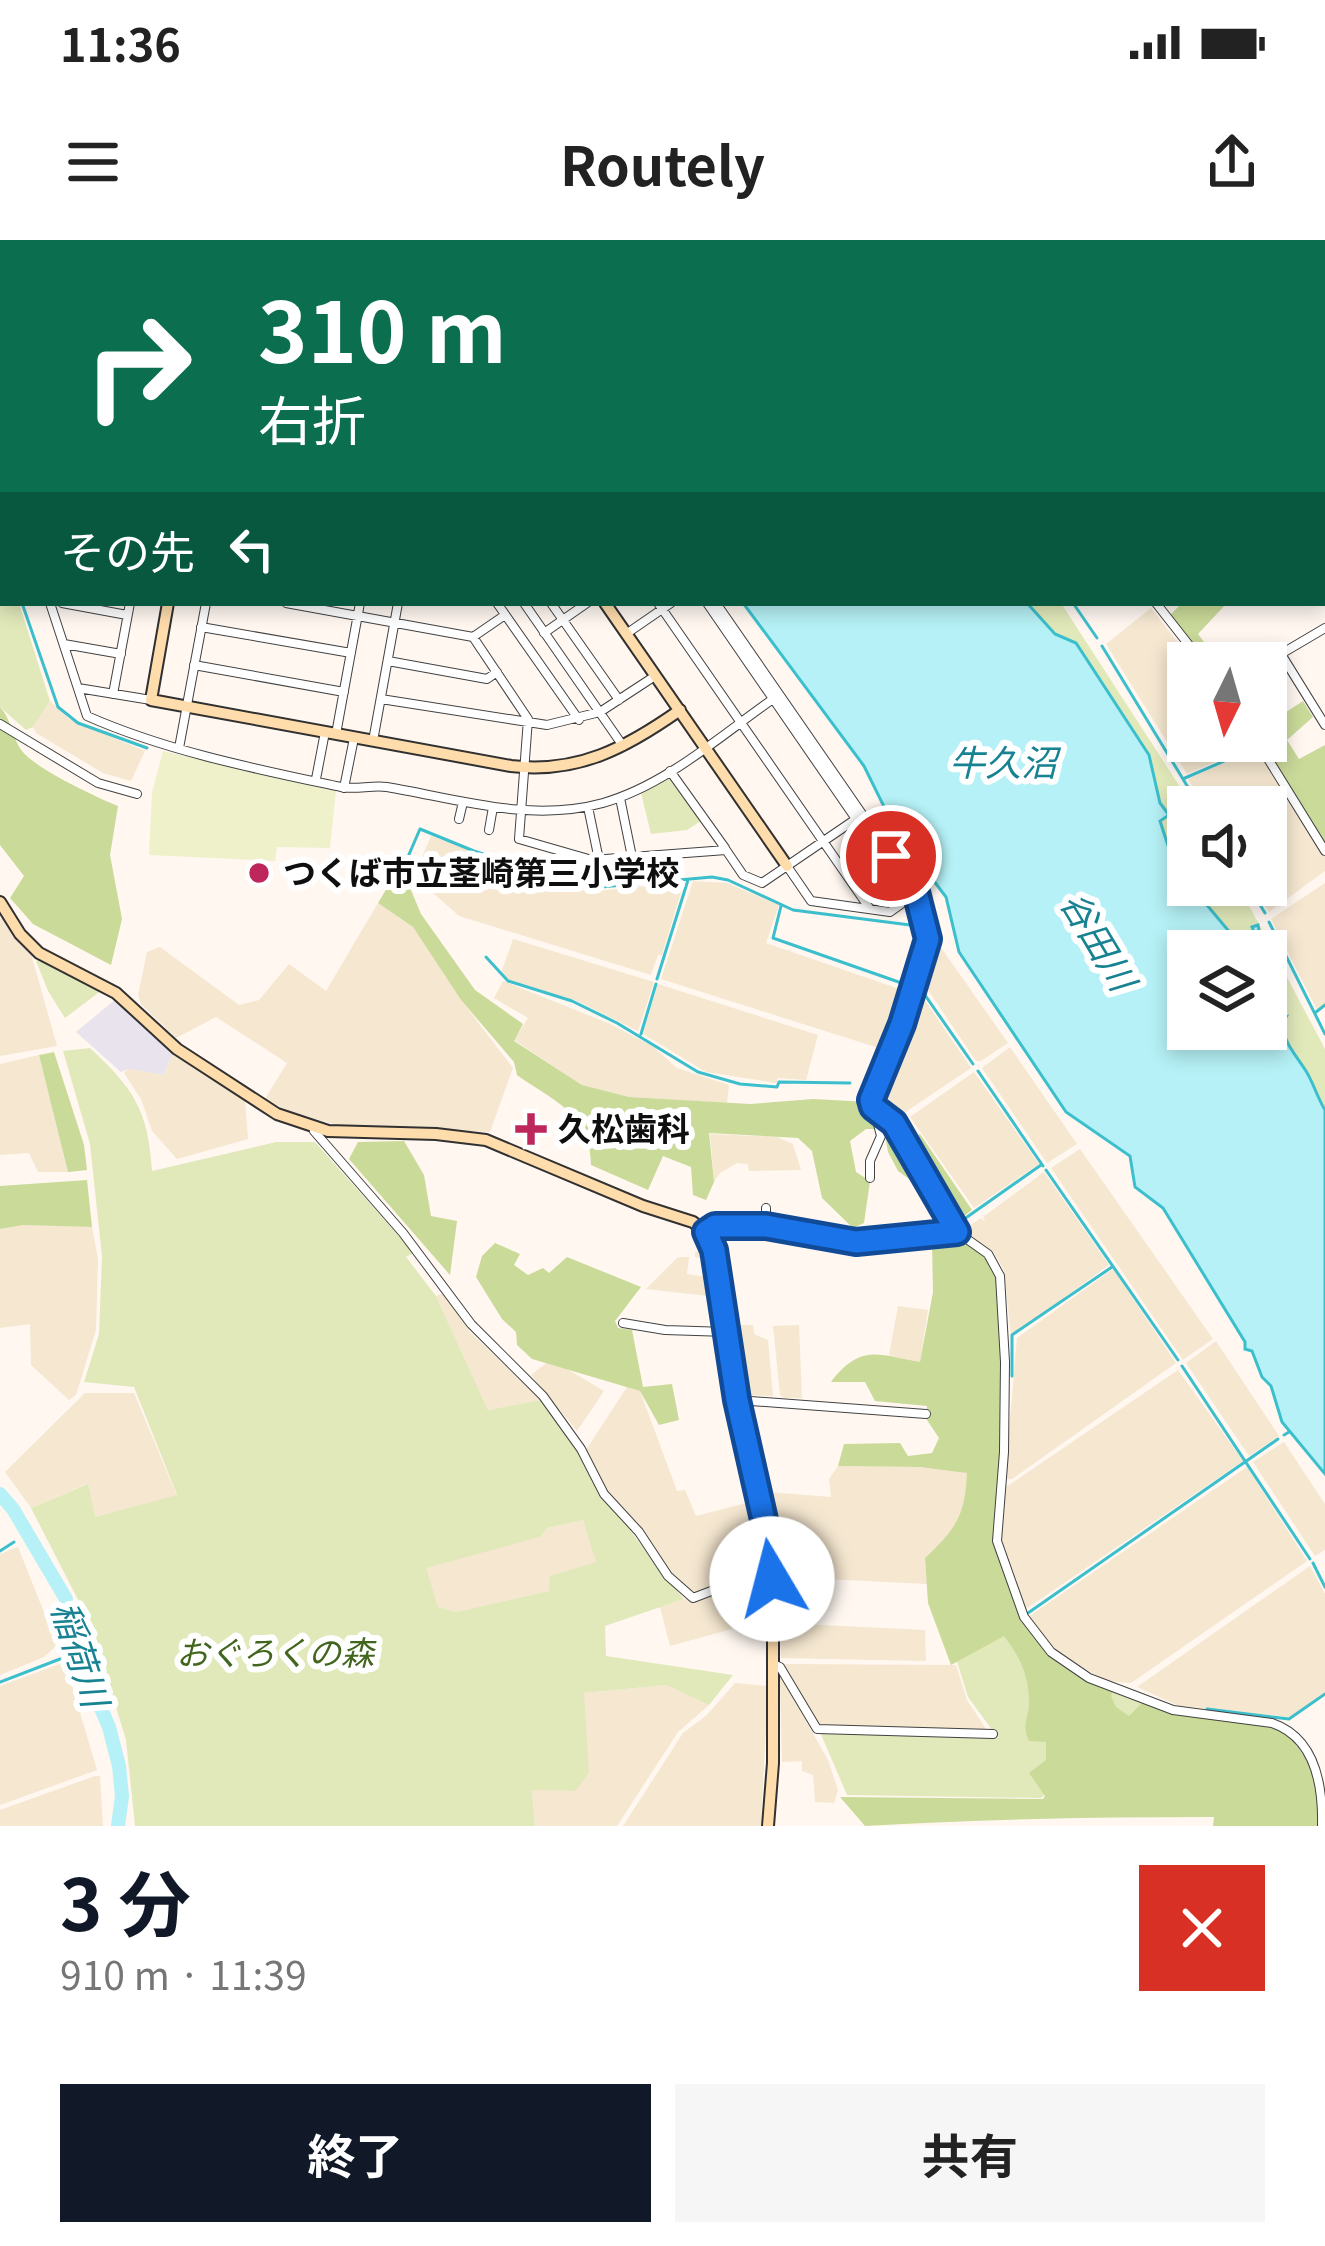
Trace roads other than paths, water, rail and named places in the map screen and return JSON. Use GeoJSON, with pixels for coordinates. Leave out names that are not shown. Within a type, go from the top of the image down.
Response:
{"type":"FeatureCollection","features":[{"type":"Feature","properties":{"kind":"street"},"geometry":{"type":"LineString","coordinates":[[875,240],[903,240]]}},
{"type":"Feature","properties":{"kind":"street"},"geometry":{"type":"LineString","coordinates":[[51,606],[87,716],[179,748],[344,788],[380,786],[522,811],[588,807],[620,798],[670,771],[773,699]]}},
{"type":"Feature","properties":{"kind":"street"},"geometry":{"type":"LineString","coordinates":[[78,606],[128,615]]}},
{"type":"Feature","properties":{"kind":"street"},"geometry":{"type":"LineString","coordinates":[[113,694],[130,606]]}},
{"type":"Feature","properties":{"kind":"street"},"geometry":{"type":"LineString","coordinates":[[151,700],[167,606]]}},
{"type":"Feature","properties":{"kind":"street"},"geometry":{"type":"LineString","coordinates":[[179,748],[205,606]]}},
{"type":"Feature","properties":{"kind":"street"},"geometry":{"type":"LineString","coordinates":[[302,606],[472,637],[506,615]]}},
{"type":"Feature","properties":{"kind":"street"},"geometry":{"type":"LineString","coordinates":[[316,779],[344,692],[359,606]]}},
{"type":"Feature","properties":{"kind":"street"},"geometry":{"type":"LineString","coordinates":[[374,741],[398,606]]}},
{"type":"Feature","properties":{"kind":"street"},"geometry":{"type":"LineString","coordinates":[[499,606],[579,720]]}},
{"type":"Feature","properties":{"kind":"street"},"geometry":{"type":"LineString","coordinates":[[526,606],[624,748]]}},
{"type":"Feature","properties":{"kind":"street"},"geometry":{"type":"LineString","coordinates":[[553,606],[619,700]]}},
{"type":"Feature","properties":{"kind":"street"},"geometry":{"type":"LineString","coordinates":[[544,633],[583,606]]}},
{"type":"Feature","properties":{"kind":"street"},"geometry":{"type":"LineString","coordinates":[[606,606],[812,901],[890,912],[911,897]]}},
{"type":"Feature","properties":{"kind":"street"},"geometry":{"type":"LineString","coordinates":[[626,634],[663,606]]}},
{"type":"Feature","properties":{"kind":"street"},"geometry":{"type":"LineString","coordinates":[[665,606],[870,909]]}},
{"type":"Feature","properties":{"kind":"street"},"geometry":{"type":"LineString","coordinates":[[709,606],[921,912]]}},
{"type":"Feature","properties":{"kind":"street"},"geometry":{"type":"LineString","coordinates":[[718,606],[916,892],[928,930],[902,1024],[872,1092],[880,1136],[872,1154],[870,1178]]}},
{"type":"Feature","properties":{"kind":"street"},"geometry":{"type":"LineString","coordinates":[[1158,606],[1187,642]]}},
{"type":"Feature","properties":{"kind":"street"},"geometry":{"type":"LineString","coordinates":[[201,627],[351,653]]}},
{"type":"Feature","properties":{"kind":"street"},"geometry":{"type":"LineString","coordinates":[[1325,628],[1281,654],[1325,724]]}},
{"type":"Feature","properties":{"kind":"street"},"geometry":{"type":"LineString","coordinates":[[472,637],[528,717],[519,839],[599,860],[726,850]]}},
{"type":"Feature","properties":{"kind":"street"},"geometry":{"type":"LineString","coordinates":[[64,644],[121,654]]}},
{"type":"Feature","properties":{"kind":"street"},"geometry":{"type":"LineString","coordinates":[[388,661],[487,679],[496,672]]}},
{"type":"Feature","properties":{"kind":"street"},"geometry":{"type":"LineString","coordinates":[[194,665],[344,692]]}},
{"type":"Feature","properties":{"kind":"street"},"geometry":{"type":"LineString","coordinates":[[381,699],[528,725],[579,720],[600,712],[655,676]]}},
{"type":"Feature","properties":{"kind":"street"},"geometry":{"type":"LineString","coordinates":[[78,688],[525,768],[572,766],[624,748],[680,710]]}},
{"type":"Feature","properties":{"kind":"street"},"geometry":{"type":"LineString","coordinates":[[0,724],[98,783],[136,794]]}},
{"type":"Feature","properties":{"kind":"street"},"geometry":{"type":"LineString","coordinates":[[344,788],[354,738]]}},
{"type":"Feature","properties":{"kind":"street"},"geometry":{"type":"LineString","coordinates":[[1270,762],[1325,851]]}},
{"type":"Feature","properties":{"kind":"street"},"geometry":{"type":"LineString","coordinates":[[670,771],[743,875],[762,884],[856,819]]}},
{"type":"Feature","properties":{"kind":"street"},"geometry":{"type":"LineString","coordinates":[[620,798],[632,857]]}},
{"type":"Feature","properties":{"kind":"street"},"geometry":{"type":"LineString","coordinates":[[459,819],[463,802]]}},
{"type":"Feature","properties":{"kind":"street"},"geometry":{"type":"LineString","coordinates":[[489,830],[493,807]]}},
{"type":"Feature","properties":{"kind":"street"},"geometry":{"type":"LineString","coordinates":[[588,807],[599,860]]}},
{"type":"Feature","properties":{"kind":"street"},"geometry":{"type":"LineString","coordinates":[[0,902],[39,953],[116,994],[177,1049],[292,1121],[344,1133],[486,1140],[693,1222],[706,1232],[714,1250],[737,1400],[772,1575],[768,1826]]}},
{"type":"Feature","properties":{"kind":"street"},"geometry":{"type":"LineString","coordinates":[[873,1107],[894,1123],[957,1232],[995,1262],[1002,1286],[1004,1452],[997,1541],[1024,1617],[1051,1652],[1089,1678],[1173,1710],[1286,1729],[1318,1772],[1322,1826]]}},
{"type":"Feature","properties":{"kind":"street"},"geometry":{"type":"LineString","coordinates":[[314,1131],[403,1233],[471,1324],[543,1396],[581,1449],[604,1494],[639,1532],[668,1576],[693,1598],[772,1575]]}},
{"type":"Feature","properties":{"kind":"street"},"geometry":{"type":"LineString","coordinates":[[766,1208],[766,1226]]}},
{"type":"Feature","properties":{"kind":"street"},"geometry":{"type":"LineString","coordinates":[[706,1232],[715,1226],[766,1226],[856,1242],[957,1232]]}},
{"type":"Feature","properties":{"kind":"street"},"geometry":{"type":"LineString","coordinates":[[623,1323],[727,1332]]}},
{"type":"Feature","properties":{"kind":"street"},"geometry":{"type":"LineString","coordinates":[[737,1400],[926,1414]]}},
{"type":"Feature","properties":{"kind":"street"},"geometry":{"type":"LineString","coordinates":[[773,1664],[780,1667],[817,1729],[993,1734]]}},
{"type":"Feature","properties":{"kind":"water","name":"牛久沼"},"geometry":{"type":"Polygon","coordinates":[[[745,606],[1030,606],[1055,634],[1076,643],[1149,755],[1160,803],[1167,812],[1160,821],[1167,842],[1167,906],[1208,906],[1228,930],[1167,930],[1167,1050],[1287,1050],[1287,1041],[1325,1110],[1325,1474],[1282,1422],[1271,1386],[1262,1377],[1252,1351],[1245,1349],[1163,1208],[1135,1187],[1130,1156],[1066,1112],[959,952],[946,897],[896,831],[864,766],[745,606]]]}},
{"type":"Feature","properties":{"kind":"waterway"},"geometry":{"type":"LineString","coordinates":[[23,606],[58,707],[78,723],[147,748]]}},
{"type":"Feature","properties":{"kind":"waterway"},"geometry":{"type":"LineString","coordinates":[[1075,606],[1097,638]]}},
{"type":"Feature","properties":{"kind":"waterway"},"geometry":{"type":"LineString","coordinates":[[1102,646],[1187,786]]}},
{"type":"Feature","properties":{"kind":"waterway"},"geometry":{"type":"LineString","coordinates":[[1185,778],[1222,762]]}},
{"type":"Feature","properties":{"kind":"waterway"},"geometry":{"type":"LineString","coordinates":[[404,866],[420,829],[590,888],[712,877],[793,910],[910,925]]}},
{"type":"Feature","properties":{"kind":"waterway"},"geometry":{"type":"LineString","coordinates":[[657,979],[688,880]]}},
{"type":"Feature","properties":{"kind":"waterway"},"geometry":{"type":"LineString","coordinates":[[781,906],[773,938],[910,986]]}},
{"type":"Feature","properties":{"kind":"waterway"},"geometry":{"type":"LineString","coordinates":[[1261,906],[1265,913]]}},
{"type":"Feature","properties":{"kind":"waterway"},"geometry":{"type":"LineString","coordinates":[[1269,922],[1325,1034]]}},
{"type":"Feature","properties":{"kind":"waterway"},"geometry":{"type":"LineString","coordinates":[[486,957],[508,981],[572,1001],[698,1072],[740,1084],[777,1087],[779,1082],[850,1083]]}},
{"type":"Feature","properties":{"kind":"waterway"},"geometry":{"type":"LineString","coordinates":[[641,1034],[656,984]]}},
{"type":"Feature","properties":{"kind":"waterway"},"geometry":{"type":"LineString","coordinates":[[920,988],[973,1064]]}},
{"type":"Feature","properties":{"kind":"waterway"},"geometry":{"type":"LineString","coordinates":[[882,1083],[921,990]]}},
{"type":"Feature","properties":{"kind":"waterway"},"geometry":{"type":"LineString","coordinates":[[1316,1012],[1325,1005]]}},
{"type":"Feature","properties":{"kind":"waterway"},"geometry":{"type":"LineString","coordinates":[[978,1071],[1043,1166]]}},
{"type":"Feature","properties":{"kind":"waterway"},"geometry":{"type":"LineString","coordinates":[[960,1222],[1041,1165]]}},
{"type":"Feature","properties":{"kind":"waterway"},"geometry":{"type":"LineString","coordinates":[[1046,1170],[1178,1360]]}},
{"type":"Feature","properties":{"kind":"waterway"},"geometry":{"type":"LineString","coordinates":[[1012,1376],[1012,1335],[1112,1267]]}},
{"type":"Feature","properties":{"kind":"waterway"},"geometry":{"type":"LineString","coordinates":[[1182,1366],[1310,1559]]}},
{"type":"Feature","properties":{"kind":"waterway"},"geometry":{"type":"LineString","coordinates":[[1284,1435],[1289,1432]]}},
{"type":"Feature","properties":{"kind":"waterway"},"geometry":{"type":"LineString","coordinates":[[1028,1613],[1278,1439]]}},
{"type":"Feature","properties":{"kind":"waterway","name":"稲荷川"},"geometry":{"type":"LineString","coordinates":[[0,1494],[66,1599],[64,1622],[109,1727],[119,1766],[118,1826]]}},
{"type":"Feature","properties":{"kind":"waterway"},"geometry":{"type":"LineString","coordinates":[[0,1551],[14,1542]]}},
{"type":"Feature","properties":{"kind":"waterway"},"geometry":{"type":"LineString","coordinates":[[1313,1563],[1325,1587]]}},
{"type":"Feature","properties":{"kind":"waterway"},"geometry":{"type":"LineString","coordinates":[[0,1682],[60,1659]]}},
{"type":"Feature","properties":{"kind":"waterway"},"geometry":{"type":"LineString","coordinates":[[1207,1709],[1289,1719],[1325,1694]]}},
{"type":"Feature","properties":{"kind":"place","name":"つくば市立茎崎第三小学校"},"geometry":{"type":"Point","coordinates":[259,873]}},
{"type":"Feature","properties":{"kind":"place","name":"久松歯科"},"geometry":{"type":"Point","coordinates":[531,1129]}},
{"type":"Feature","properties":{"kind":"water label","name":"谷田川"},"geometry":{"type":"Point","coordinates":[1098,941]}},
{"type":"Feature","properties":{"kind":"park label","name":"おぐろくの森"},"geometry":{"type":"Point","coordinates":[275,1653]}}]}
